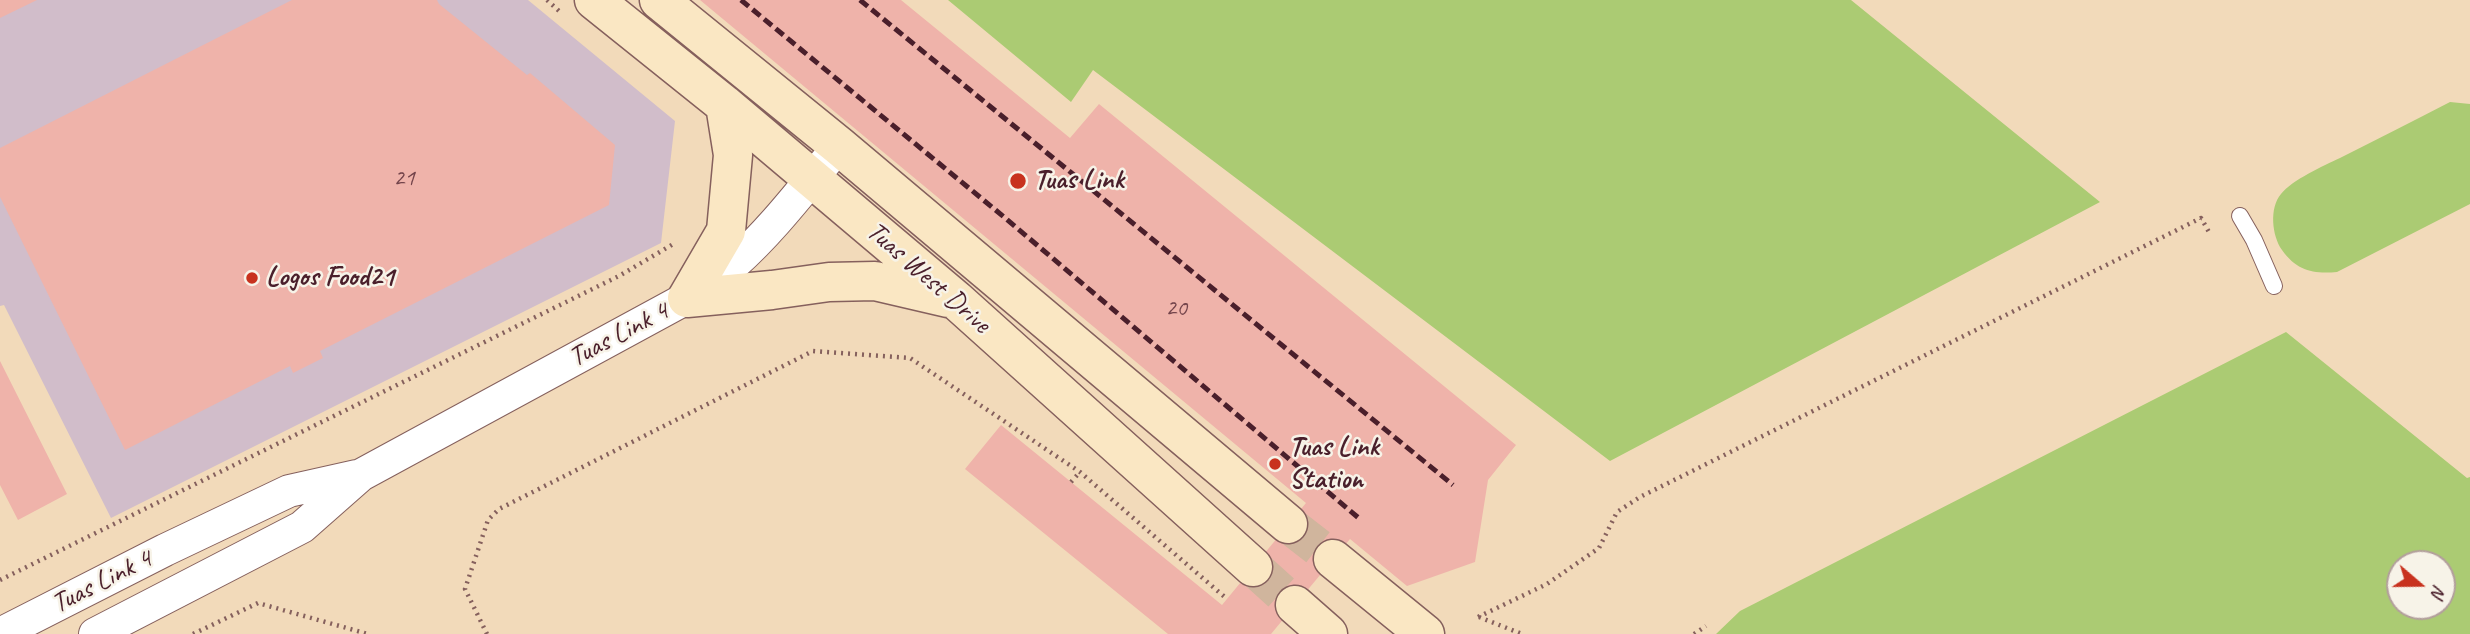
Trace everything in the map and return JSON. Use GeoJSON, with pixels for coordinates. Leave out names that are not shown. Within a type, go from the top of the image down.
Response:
{"type":"FeatureCollection","features":[{"type":"Feature","properties":{"kind":"main road","name":"Tuas West Drive"},"geometry":{"type":"LineString","coordinates":[[659,0],[839,146],[1288,524]]}},
{"type":"Feature","properties":{"kind":"main road","name":"Tuas West Drive"},"geometry":{"type":"LineString","coordinates":[[580,9],[725,105],[956,300],[1253,567]]}},
{"type":"Feature","properties":{"kind":"main road"},"geometry":{"type":"LineString","coordinates":[[687,298],[726,231],[733,155],[725,105]]}},
{"type":"Feature","properties":{"kind":"main road"},"geometry":{"type":"LineString","coordinates":[[687,298],[829,282],[875,281],[956,300]]}},
{"type":"Feature","properties":{"kind":"main road"},"geometry":{"type":"LineString","coordinates":[[1333,559],[1425,634]]}},
{"type":"Feature","properties":{"kind":"main road"},"geometry":{"type":"LineString","coordinates":[[1295,605],[1328,634]]}},
{"type":"Feature","properties":{"kind":"street","name":"Tuas Link 4"},"geometry":{"type":"LineString","coordinates":[[95,634],[302,527],[361,475],[687,298],[733,265],[795,202],[839,146]]}},
{"type":"Feature","properties":{"kind":"street","name":"Tuas Link 4"},"geometry":{"type":"LineString","coordinates":[[0,634],[165,550],[289,491],[361,475]]}},
{"type":"Feature","properties":{"kind":"lane"},"geometry":{"type":"LineString","coordinates":[[2240,216],[2254,240],[2274,286]]}},
{"type":"Feature","properties":{"kind":"path"},"geometry":{"type":"LineString","coordinates":[[547,0],[580,9]]}},
{"type":"Feature","properties":{"kind":"path"},"geometry":{"type":"LineString","coordinates":[[1522,634],[1478,617],[1547,584],[1599,548],[1617,512],[1640,497],[2201,218],[2209,232]]}},
{"type":"Feature","properties":{"kind":"path"},"geometry":{"type":"LineString","coordinates":[[0,580],[620,276],[683,238]]}},
{"type":"Feature","properties":{"kind":"path"},"geometry":{"type":"LineString","coordinates":[[487,634],[465,589],[488,520],[499,509],[813,351],[910,358],[1080,472],[1227,598]]}},
{"type":"Feature","properties":{"kind":"path"},"geometry":{"type":"LineString","coordinates":[[1071,482],[1080,472]]}},
{"type":"Feature","properties":{"kind":"path"},"geometry":{"type":"LineString","coordinates":[[193,634],[258,603],[368,634]]}},
{"type":"Feature","properties":{"kind":"path"},"geometry":{"type":"LineString","coordinates":[[1694,634],[1706,626]]}},
{"type":"Feature","properties":{"kind":"shaded area","name":"Logos Food21"},"geometry":{"type":"Polygon","coordinates":[[[0,0],[528,0],[675,121],[661,243],[111,518],[4,305],[0,306],[0,0]]]}},
{"type":"Feature","properties":{"kind":"green space"},"geometry":{"type":"Polygon","coordinates":[[[948,0],[1851,0],[2100,202],[1610,461],[1093,70],[1071,102],[948,0]]]}},
{"type":"Feature","properties":{"kind":"green space"},"geometry":{"type":"Polygon","coordinates":[[[2450,102],[2470,104],[2470,204],[2337,272],[2306,270],[2288,257],[2279,244],[2273,222],[2277,200],[2286,189],[2317,169],[2450,102]]]}},
{"type":"Feature","properties":{"kind":"green space"},"geometry":{"type":"Polygon","coordinates":[[[2286,332],[2467,478],[2470,477],[2470,634],[1716,634],[1740,611],[2286,332]]]}},
{"type":"Feature","properties":{"kind":"building"},"geometry":{"type":"Polygon","coordinates":[[[0,0],[37,0],[0,18],[0,0]]]}},
{"type":"Feature","properties":{"kind":"building","name":"Logos Food21"},"geometry":{"type":"Polygon","coordinates":[[[292,0],[437,0],[527,75],[530,73],[615,145],[609,205],[320,351],[323,358],[293,373],[290,366],[125,450],[0,197],[0,148],[292,0]]]}},
{"type":"Feature","properties":{"kind":"building"},"geometry":{"type":"Polygon","coordinates":[[[700,0],[901,0],[1070,138],[1099,104],[1516,445],[1488,480],[1475,562],[1407,586],[1350,539],[1271,634],[1168,634],[965,469],[1001,425],[1222,605],[1306,503],[700,0]]]}},
{"type":"Feature","properties":{"kind":"building"},"geometry":{"type":"Polygon","coordinates":[[[0,361],[67,494],[18,520],[0,485],[0,361]]]}},
{"type":"Feature","properties":{"kind":"tunnel"},"geometry":{"type":"LineString","coordinates":[[1288,524],[1333,559]]}},
{"type":"Feature","properties":{"kind":"tunnel"},"geometry":{"type":"LineString","coordinates":[[1253,567],[1295,605]]}},
{"type":"Feature","properties":{"kind":"railway"},"geometry":{"type":"LineString","coordinates":[[741,0],[1004,217],[1361,520]]}},
{"type":"Feature","properties":{"kind":"railway"},"geometry":{"type":"LineString","coordinates":[[860,0],[1453,485]]}},
{"type":"Feature","properties":{"kind":"place","name":"Tuas Link"},"geometry":{"type":"Point","coordinates":[1018,181]}},
{"type":"Feature","properties":{"kind":"place","name":"Logos Food21"},"geometry":{"type":"Point","coordinates":[252,278]}},
{"type":"Feature","properties":{"kind":"place","name":"Tuas Link Station"},"geometry":{"type":"Point","coordinates":[1275,464]}}]}
